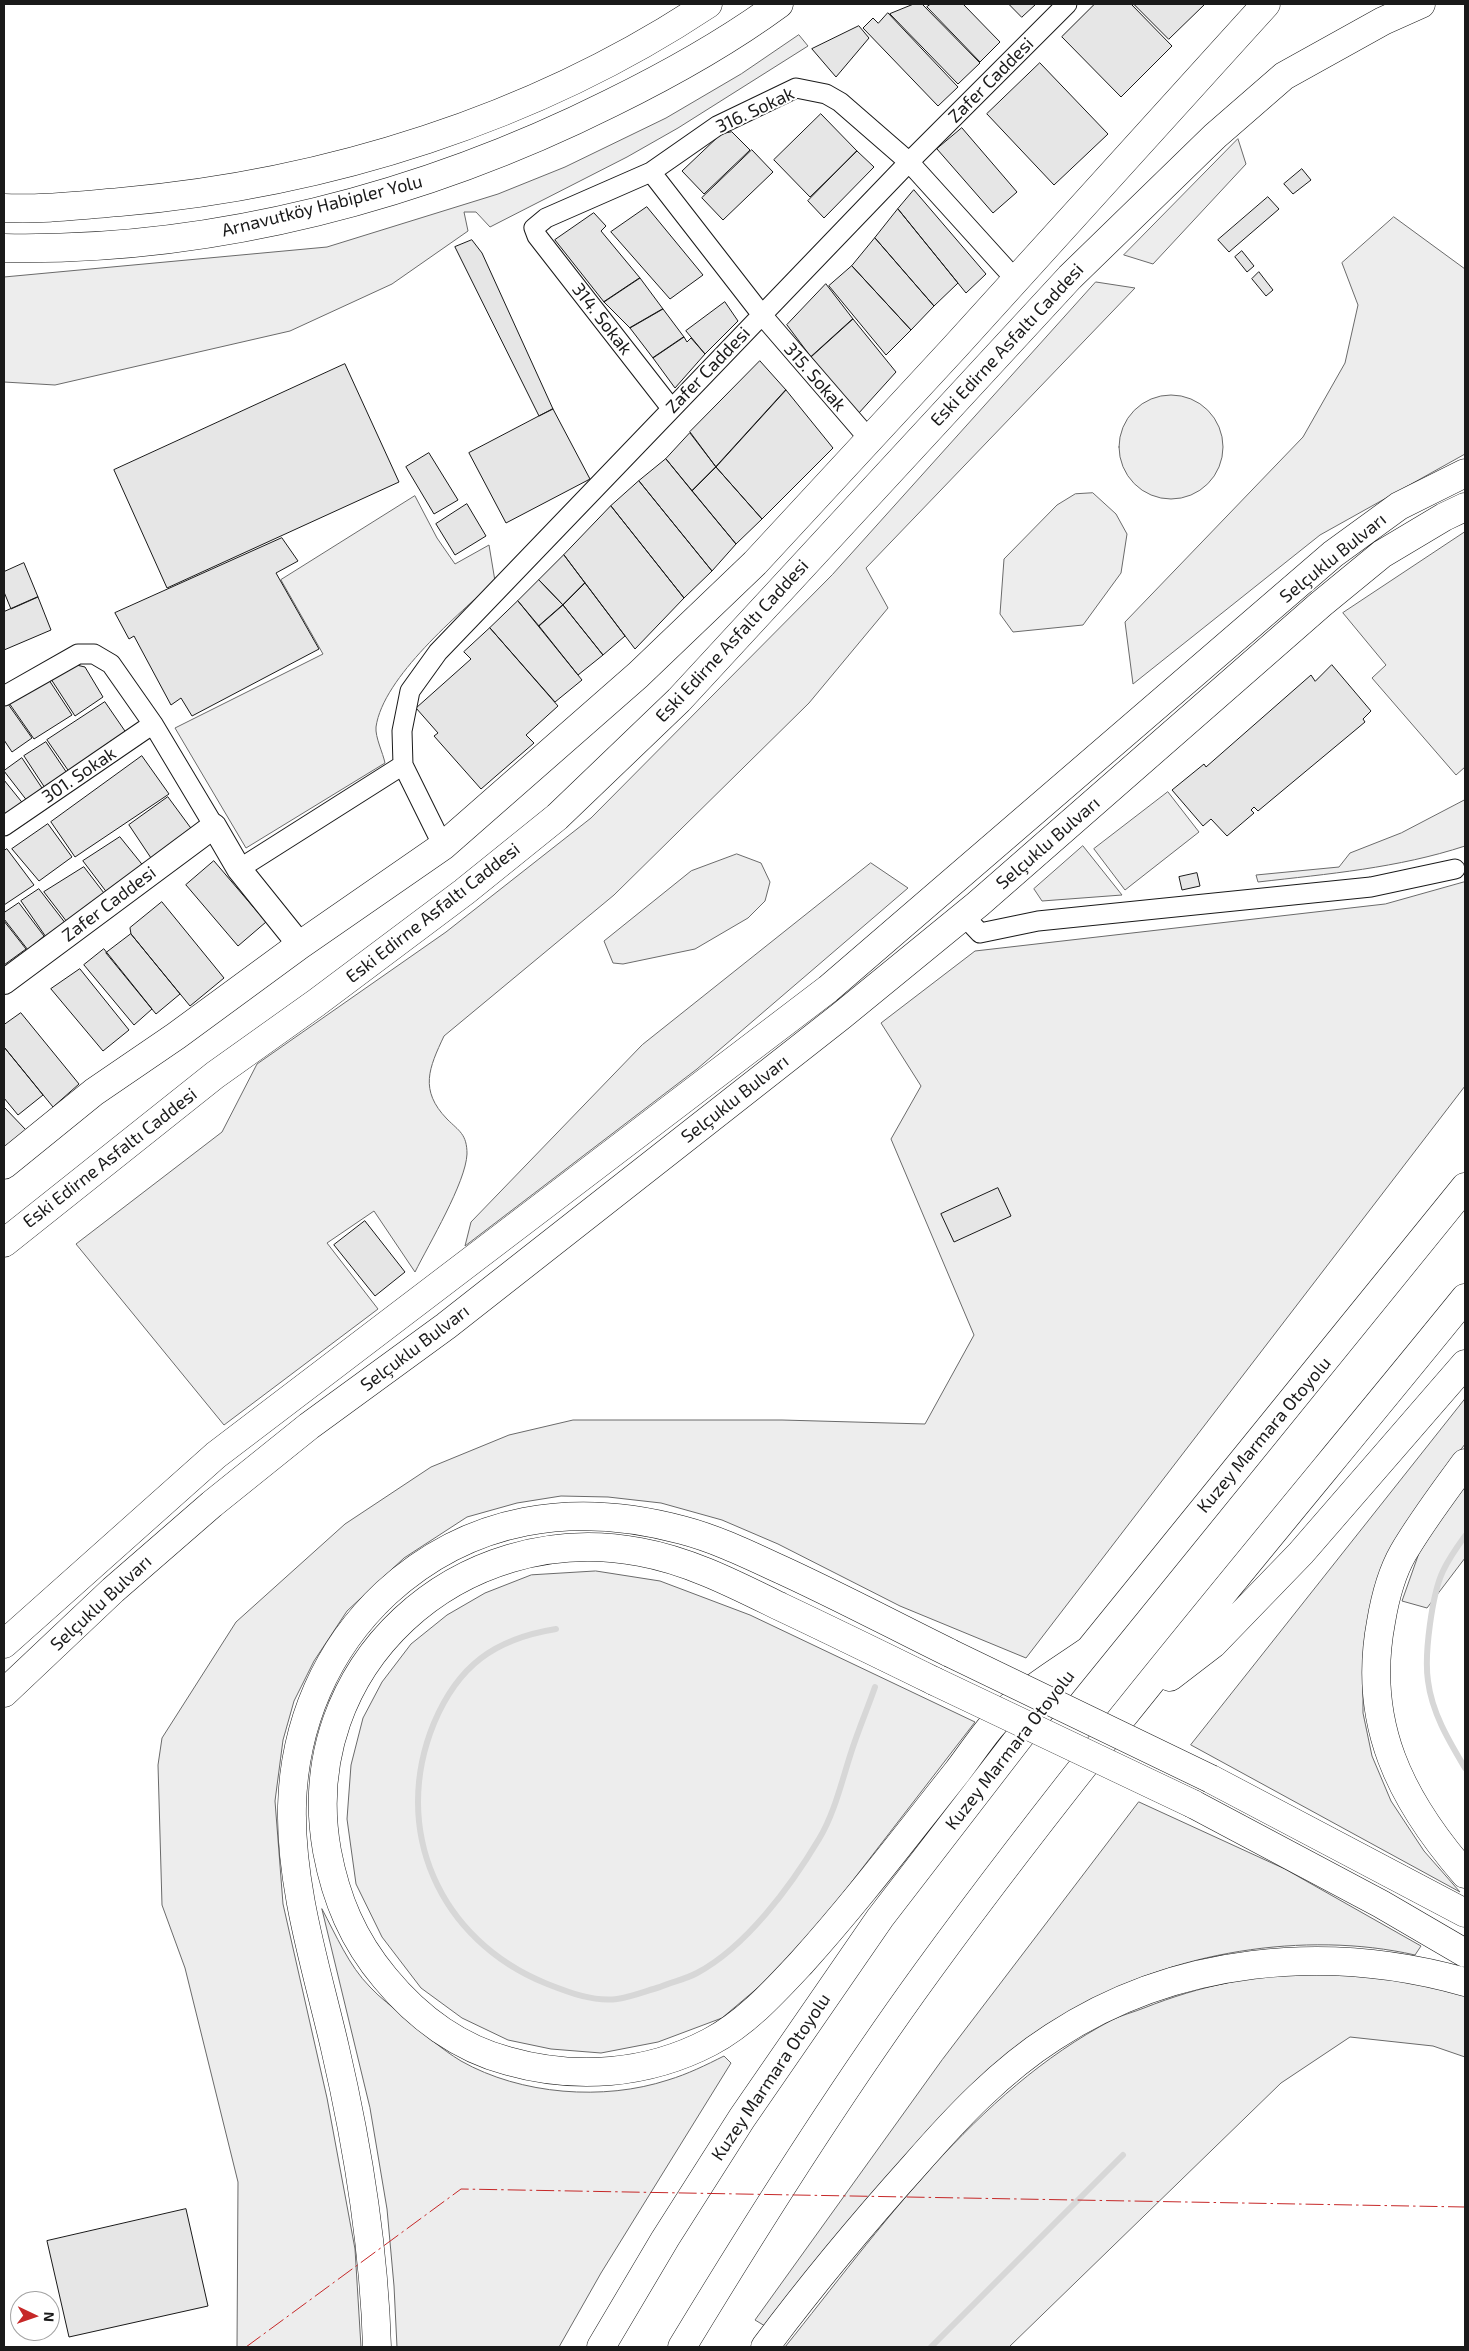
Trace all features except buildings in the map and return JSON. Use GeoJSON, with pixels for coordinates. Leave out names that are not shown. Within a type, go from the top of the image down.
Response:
{"type":"FeatureCollection","features":[{"type":"Feature","properties":{"kind":"main road","name":"Arnavutköy Habipler Yolu"},"geometry":{"type":"LineString","coordinates":[[4,208],[30,210],[169,198],[233,189],[356,162],[416,143],[487,117],[564,83],[641,45],[708,4]]}},
{"type":"Feature","properties":{"kind":"main road","name":"Arnavutköy Habipler Yolu"},"geometry":{"type":"LineString","coordinates":[[4,248],[53,248],[160,240],[237,229],[378,196],[416,185],[530,142],[645,86],[743,30],[779,4]]}},
{"type":"Feature","properties":{"kind":"main road","name":"Eski Edirne Asfaltı Caddesi"},"geometry":{"type":"LineString","coordinates":[[4,1165],[94,1092],[443,846],[638,675],[755,563],[956,347],[1015,279],[1266,4]]}},
{"type":"Feature","properties":{"kind":"main road","name":"Eski Edirne Asfaltı Caddesi"},"geometry":{"type":"LineString","coordinates":[[4,1243],[215,1075],[464,892],[557,817],[679,700],[737,641],[787,582],[1070,277],[1215,136],[1284,76],[1383,21],[1421,4]]}},
{"type":"Feature","properties":{"kind":"main road"},"geometry":{"type":"LineString","coordinates":[[4,257],[53,248]]}},
{"type":"Feature","properties":{"kind":"main road","name":"Selçuklu Bulvarı"},"geometry":{"type":"LineString","coordinates":[[4,1644],[216,1455],[828,989],[1333,554],[1399,506],[1465,473]]}},
{"type":"Feature","properties":{"kind":"main road","name":"Selçuklu Bulvarı"},"geometry":{"type":"LineString","coordinates":[[4,1693],[113,1590],[212,1504],[310,1426],[446,1326],[964,916],[1367,566],[1382,554],[1444,516],[1465,507]]}},
{"type":"Feature","properties":{"kind":"main road","name":"Kuzey Marmara Otoyolu"},"geometry":{"type":"LineString","coordinates":[[601,2347],[664,2239],[742,2118],[880,1918],[981,1785],[1088,1651],[1465,1187]]}},
{"type":"Feature","properties":{"kind":"main road"},"geometry":{"type":"LineString","coordinates":[[682,2347],[746,2241],[925,1975],[987,1892],[1133,1705],[1465,1298]]}},
{"type":"Feature","properties":{"kind":"main road"},"geometry":{"type":"LineString","coordinates":[[1133,1705],[1214,1644],[1301,1553],[1465,1364]]}},
{"type":"Feature","properties":{"kind":"main road"},"geometry":{"type":"LineString","coordinates":[[1465,1463],[1402,1554],[1383,1606],[1377,1639],[1376,1675],[1379,1716],[1389,1752],[1406,1793],[1437,1842],[1465,1874]]}},
{"type":"Feature","properties":{"kind":"main road"},"geometry":{"type":"LineString","coordinates":[[377,2347],[375,2287],[368,2220],[357,2146],[302,1902],[294,1853],[292,1816],[296,1756],[310,1706],[324,1674],[347,1636],[369,1609],[404,1576],[474,1535],[517,1523],[562,1516],[599,1516],[642,1521],[682,1530],[717,1541],[802,1579],[1211,1779],[1465,1913]]}},
{"type":"Feature","properties":{"kind":"main road"},"geometry":{"type":"LineString","coordinates":[[1088,1651],[1009,1708],[832,1928],[751,2015],[710,2042],[675,2056],[636,2069],[564,2073],[530,2068],[491,2057],[454,2039],[411,2007],[372,1963],[354,1936],[341,1908],[331,1872],[324,1834],[323,1785],[332,1741],[343,1705],[360,1671],[383,1640],[411,1612],[435,1592],[467,1574],[500,1561],[567,1548],[606,1548],[642,1552],[676,1562],[744,1589],[934,1681],[1193,1804],[1381,1904],[1465,1954]]}},
{"type":"Feature","properties":{"kind":"main road"},"geometry":{"type":"LineString","coordinates":[[765,2347],[806,2293],[870,2215],[972,2103],[1052,2037],[1092,2014],[1177,1980],[1231,1967],[1270,1962],[1310,1960],[1351,1961],[1417,1970],[1465,1982]]}},
{"type":"Feature","properties":{"kind":"street","name":"Zafer Caddesi"},"geometry":{"type":"LineString","coordinates":[[443,846],[403,765],[402,731],[410,691],[438,652],[909,162],[1067,4]]}},
{"type":"Feature","properties":{"kind":"street","name":"316. Sokak"},"geometry":{"type":"LineString","coordinates":[[534,228],[546,218],[652,172],[717,126],[796,88],[826,94],[840,102],[909,162],[1015,279]]}},
{"type":"Feature","properties":{"kind":"street","name":"315. Sokak"},"geometry":{"type":"LineString","coordinates":[[652,172],[762,315],[869,439]]}},
{"type":"Feature","properties":{"kind":"street","name":"314. Sokak"},"geometry":{"type":"LineString","coordinates":[[534,228],[543,244],[671,408]]}},
{"type":"Feature","properties":{"kind":"street"},"geometry":{"type":"LineString","coordinates":[[4,696],[78,654],[94,654],[112,664],[153,724],[239,868],[300,945]]}},
{"type":"Feature","properties":{"kind":"street","name":"301. Sokak"},"geometry":{"type":"LineString","coordinates":[[4,826],[153,724]]}},
{"type":"Feature","properties":{"kind":"street"},"geometry":{"type":"LineString","coordinates":[[239,868],[403,765]]}},
{"type":"Feature","properties":{"kind":"street","name":"Zafer Caddesi"},"geometry":{"type":"LineString","coordinates":[[4,982],[214,826]]}},
{"type":"Feature","properties":{"kind":"street"},"geometry":{"type":"LineString","coordinates":[[964,916],[980,933],[1038,921],[1371,887],[1455,869]]}},
{"type":"Feature","properties":{"kind":"shaded area"},"geometry":{"type":"Polygon","coordinates":[[[799,35],[808,46],[678,128],[627,157],[490,227],[476,212],[464,212],[468,231],[392,284],[290,331],[55,385],[4,382],[4,277],[327,247],[498,194],[565,167],[666,118],[741,74],[799,35]]]}},
{"type":"Feature","properties":{"kind":"shaded area"},"geometry":{"type":"Polygon","coordinates":[[[1238,139],[1246,164],[1153,264],[1124,255],[1238,139]]]}},
{"type":"Feature","properties":{"kind":"shaded area"},"geometry":{"type":"Polygon","coordinates":[[[1394,217],[1465,269],[1465,454],[1320,535],[1133,684],[1125,622],[1303,437],[1345,363],[1358,305],[1342,263],[1394,217]]]}},
{"type":"Feature","properties":{"kind":"shaded area"},"geometry":{"type":"Polygon","coordinates":[[[1096,282],[1135,288],[866,568],[888,608],[809,703],[614,895],[444,1036],[431,1069],[430,1088],[438,1108],[464,1137],[467,1154],[465,1166],[454,1196],[415,1272],[374,1211],[327,1243],[378,1309],[224,1425],[76,1244],[222,1132],[257,1064],[446,932],[591,818],[832,575],[1096,282]]]}},
{"type":"Feature","properties":{"kind":"shaded area"},"geometry":{"type":"Polygon","coordinates":[[[1171,395],[1191,399],[1208,410],[1219,427],[1223,447],[1219,467],[1208,484],[1191,495],[1171,499],[1151,495],[1134,484],[1123,467],[1119,447],[1123,427],[1134,410],[1151,399],[1171,395]]]}},
{"type":"Feature","properties":{"kind":"shaded area"},"geometry":{"type":"Polygon","coordinates":[[[1093,493],[1116,514],[1127,534],[1121,573],[1083,625],[1013,632],[1000,614],[1004,559],[1057,505],[1075,494],[1093,493]]]}},
{"type":"Feature","properties":{"kind":"shaded area"},"geometry":{"type":"Polygon","coordinates":[[[415,496],[437,538],[455,564],[489,545],[495,581],[443,629],[407,668],[392,688],[382,708],[376,727],[385,763],[246,848],[175,728],[323,654],[281,580],[415,496]]]}},
{"type":"Feature","properties":{"kind":"shaded area"},"geometry":{"type":"Polygon","coordinates":[[[1465,532],[1465,767],[1456,775],[1372,678],[1386,665],[1343,613],[1465,532]]]}},
{"type":"Feature","properties":{"kind":"shaded area"},"geometry":{"type":"Polygon","coordinates":[[[1168,792],[1199,832],[1125,890],[1094,849],[1168,792]]]}},
{"type":"Feature","properties":{"kind":"shaded area"},"geometry":{"type":"Polygon","coordinates":[[[1465,800],[1465,846],[1440,854],[1389,865],[1258,882],[1256,875],[1339,867],[1350,853],[1401,833],[1465,800]]]}},
{"type":"Feature","properties":{"kind":"shaded area"},"geometry":{"type":"Polygon","coordinates":[[[1083,846],[1122,895],[1042,901],[1034,889],[1083,846]]]}},
{"type":"Feature","properties":{"kind":"shaded area"},"geometry":{"type":"Polygon","coordinates":[[[737,854],[761,863],[770,882],[765,901],[748,918],[695,949],[623,964],[613,963],[604,941],[691,871],[737,854]]]}},
{"type":"Feature","properties":{"kind":"shaded area"},"geometry":{"type":"Polygon","coordinates":[[[871,863],[908,888],[697,1069],[465,1246],[471,1222],[642,1045],[871,863]]]}},
{"type":"Feature","properties":{"kind":"shaded area"},"geometry":{"type":"Polygon","coordinates":[[[1465,882],[1465,1086],[1026,1658],[900,1606],[778,1544],[722,1520],[661,1503],[608,1497],[561,1496],[517,1503],[467,1517],[404,1558],[347,1611],[314,1661],[294,1701],[283,1740],[275,1801],[283,1904],[327,2098],[355,2249],[361,2347],[237,2347],[238,2182],[185,1968],[162,1905],[158,1765],[162,1738],[236,1622],[345,1524],[431,1467],[509,1435],[573,1420],[782,1420],[925,1424],[974,1335],[891,1139],[921,1086],[881,1023],[975,951],[1385,904],[1465,882]]]}},
{"type":"Feature","properties":{"kind":"shaded area"},"geometry":{"type":"Polygon","coordinates":[[[1465,1399],[1465,1444],[1418,1507],[1363,1658],[1363,1713],[1372,1756],[1391,1801],[1424,1851],[1460,1892],[1191,1745],[1465,1399]]]}},
{"type":"Feature","properties":{"kind":"shaded area"},"geometry":{"type":"Polygon","coordinates":[[[1465,1482],[1465,1558],[1427,1608],[1402,1601],[1419,1553],[1465,1482]]]}},
{"type":"Feature","properties":{"kind":"shaded area"},"geometry":{"type":"Polygon","coordinates":[[[596,1571],[660,1581],[750,1615],[975,1722],[793,1958],[722,2018],[658,2042],[601,2053],[551,2049],[508,2040],[462,2018],[421,1988],[382,1937],[356,1884],[347,1819],[351,1765],[363,1718],[382,1682],[411,1644],[447,1615],[485,1593],[531,1575],[596,1571]]]}},
{"type":"Feature","properties":{"kind":"shaded area"},"geometry":{"type":"Polygon","coordinates":[[[1139,1802],[1285,1869],[1421,1946],[1415,1955],[1373,1948],[1329,1945],[1284,1946],[1240,1951],[1152,1973],[1111,1990],[1073,2010],[1032,2037],[765,2326],[755,2320],[942,2060],[1139,1802]]]}},
{"type":"Feature","properties":{"kind":"shaded area"},"geometry":{"type":"Polygon","coordinates":[[[322,1909],[349,1960],[362,1979],[382,1999],[446,2051],[484,2072],[536,2087],[590,2092],[617,2091],[643,2087],[690,2072],[724,2056],[731,2063],[601,2273],[559,2347],[397,2347],[387,2209],[370,2108],[322,1909]]]}},
{"type":"Feature","properties":{"kind":"shaded area"},"geometry":{"type":"Polygon","coordinates":[[[1313,1971],[1422,1983],[1465,1996],[1465,2057],[1433,2046],[1350,2037],[1281,2083],[1009,2347],[785,2347],[857,2256],[933,2166],[973,2124],[1016,2085],[1063,2050],[1116,2018],[1186,1993],[1248,1979],[1313,1971]]]}},
{"type":"Feature","properties":{"kind":"waterway"},"geometry":{"type":"LineString","coordinates":[[1465,1536],[1456,1548],[1439,1581],[1432,1609],[1427,1656],[1428,1681],[1433,1704],[1447,1737],[1465,1768]]}},
{"type":"Feature","properties":{"kind":"waterway"},"geometry":{"type":"LineString","coordinates":[[556,1629],[514,1640],[496,1648],[481,1658],[454,1686],[434,1723],[422,1763],[418,1803],[422,1841],[434,1877],[452,1910],[477,1939],[508,1964],[545,1983],[589,1998],[608,2000],[623,1998],[688,1977],[715,1962],[750,1932],[781,1895],[819,1839],[833,1809],[875,1687]]}},
{"type":"Feature","properties":{"kind":"waterway"},"geometry":{"type":"LineString","coordinates":[[931,2347],[1123,2155]]}},
{"type":"Feature","properties":{"kind":"power"},"geometry":{"type":"LineString","coordinates":[[246,2347],[461,2189],[1465,2207]]}}]}
